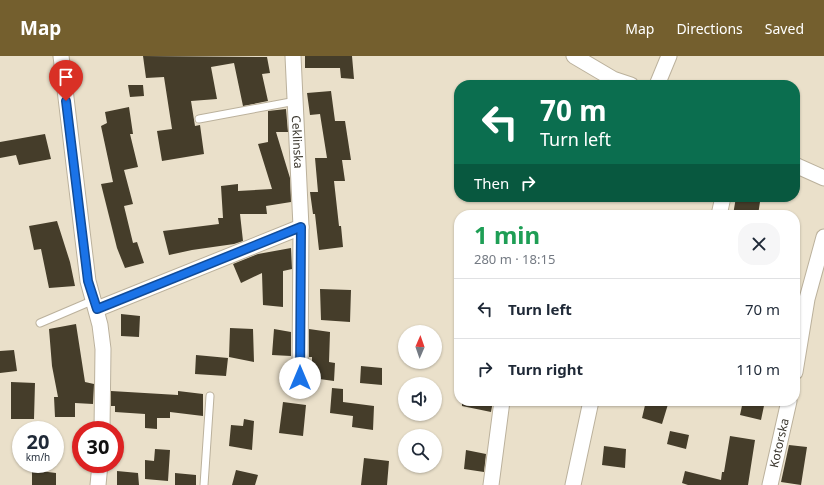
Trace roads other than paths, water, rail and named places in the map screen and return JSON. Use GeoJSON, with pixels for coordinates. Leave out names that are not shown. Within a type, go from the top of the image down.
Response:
{"type":"FeatureCollection","features":[{"type":"Feature","properties":{"kind":"street"},"geometry":{"type":"LineString","coordinates":[[61,56],[88,281],[95,305],[103,349],[102,421]]}},
{"type":"Feature","properties":{"kind":"street","name":"Ceklinska"},"geometry":{"type":"LineString","coordinates":[[293,56],[301,227],[300,378]]}},
{"type":"Feature","properties":{"kind":"street"},"geometry":{"type":"LineString","coordinates":[[574,56],[617,80]]}},
{"type":"Feature","properties":{"kind":"street"},"geometry":{"type":"LineString","coordinates":[[659,80],[669,56]]}},
{"type":"Feature","properties":{"kind":"street"},"geometry":{"type":"LineString","coordinates":[[800,167],[824,178]]}},
{"type":"Feature","properties":{"kind":"street"},"geometry":{"type":"LineString","coordinates":[[95,305],[301,227]]}},
{"type":"Feature","properties":{"kind":"street"},"geometry":{"type":"LineString","coordinates":[[800,342],[807,299],[824,237]]}},
{"type":"Feature","properties":{"kind":"street"},"geometry":{"type":"LineString","coordinates":[[491,485],[501,406]]}},
{"type":"Feature","properties":{"kind":"street"},"geometry":{"type":"LineString","coordinates":[[573,485],[590,406]]}},
{"type":"Feature","properties":{"kind":"street","name":"Kotorska"},"geometry":{"type":"LineString","coordinates":[[770,485],[788,406]]}},
{"type":"Feature","properties":{"kind":"street"},"geometry":{"type":"LineString","coordinates":[[98,485],[99,473]]}},
{"type":"Feature","properties":{"kind":"lane"},"geometry":{"type":"LineString","coordinates":[[200,119],[296,101]]}},
{"type":"Feature","properties":{"kind":"lane"},"geometry":{"type":"LineString","coordinates":[[40,323],[95,305]]}},
{"type":"Feature","properties":{"kind":"lane"},"geometry":{"type":"LineString","coordinates":[[204,485],[210,396]]}}]}
